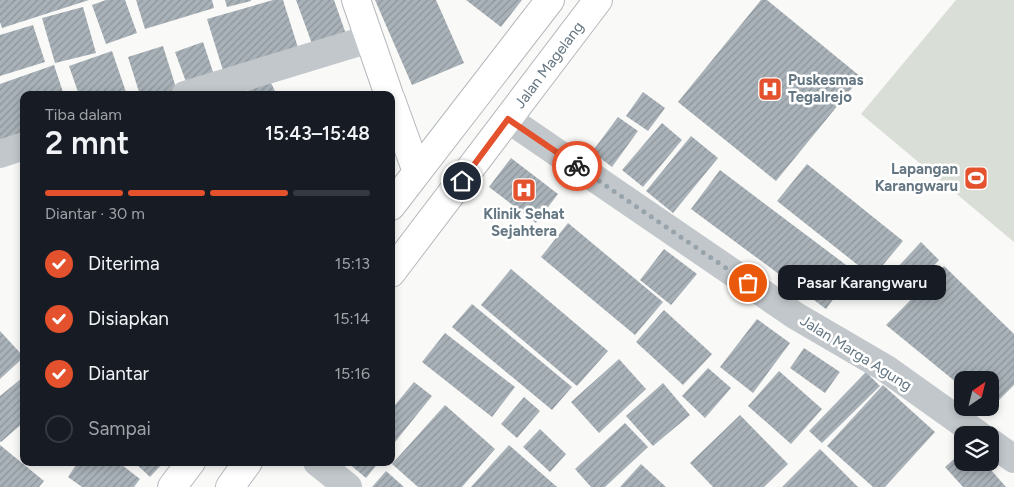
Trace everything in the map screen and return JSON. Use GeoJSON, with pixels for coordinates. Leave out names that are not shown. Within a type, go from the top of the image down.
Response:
{"type":"FeatureCollection","features":[{"type":"Feature","properties":{"kind":"main road"},"geometry":{"type":"LineString","coordinates":[[356,0],[388,91]]}},
{"type":"Feature","properties":{"kind":"main road"},"geometry":{"type":"LineString","coordinates":[[395,201],[550,0]]}},
{"type":"Feature","properties":{"kind":"main road","name":"Jalan Magelang"},"geometry":{"type":"LineString","coordinates":[[395,268],[598,0]]}},
{"type":"Feature","properties":{"kind":"main road"},"geometry":{"type":"LineString","coordinates":[[395,111],[418,172]]}},
{"type":"Feature","properties":{"kind":"main road"},"geometry":{"type":"LineString","coordinates":[[172,487],[188,466]]}},
{"type":"Feature","properties":{"kind":"main road"},"geometry":{"type":"LineString","coordinates":[[230,487],[245,466]]}},
{"type":"Feature","properties":{"kind":"street"},"geometry":{"type":"LineString","coordinates":[[198,91],[369,38]]}},
{"type":"Feature","properties":{"kind":"street","name":"Jalan Marga Agung"},"geometry":{"type":"LineString","coordinates":[[508,119],[796,316],[884,368],[967,426]]}},
{"type":"Feature","properties":{"kind":"street"},"geometry":{"type":"LineString","coordinates":[[0,154],[20,147]]}},
{"type":"Feature","properties":{"kind":"street"},"geometry":{"type":"LineString","coordinates":[[999,448],[1014,459]]}},
{"type":"Feature","properties":{"kind":"street"},"geometry":{"type":"LineString","coordinates":[[322,466],[348,487]]}},
{"type":"Feature","properties":{"kind":"shaded area","name":"Lapangan Karangwaru"},"geometry":{"type":"Polygon","coordinates":[[[956,0],[1014,0],[1014,242],[861,114],[956,0]]]}},
{"type":"Feature","properties":{"kind":"building"},"geometry":{"type":"Polygon","coordinates":[[[0,0],[89,0],[2,28],[0,22],[0,0]]]}},
{"type":"Feature","properties":{"kind":"building"},"geometry":{"type":"Polygon","coordinates":[[[106,0],[125,0],[137,33],[106,44],[92,5],[106,0]]]}},
{"type":"Feature","properties":{"kind":"building"},"geometry":{"type":"Polygon","coordinates":[[[136,0],[212,0],[214,8],[145,29],[136,0]]]}},
{"type":"Feature","properties":{"kind":"building"},"geometry":{"type":"Polygon","coordinates":[[[225,0],[251,0],[251,1],[227,7],[225,0]]]}},
{"type":"Feature","properties":{"kind":"building"},"geometry":{"type":"Polygon","coordinates":[[[273,0],[283,0],[300,54],[225,77],[207,19],[273,0]]]}},
{"type":"Feature","properties":{"kind":"building"},"geometry":{"type":"Polygon","coordinates":[[[296,0],[334,0],[348,40],[315,52],[296,0]]]}},
{"type":"Feature","properties":{"kind":"building"},"geometry":{"type":"Polygon","coordinates":[[[375,0],[436,0],[464,63],[412,85],[375,0]]]}},
{"type":"Feature","properties":{"kind":"building"},"geometry":{"type":"Polygon","coordinates":[[[466,0],[522,0],[501,27],[466,0]]]}},
{"type":"Feature","properties":{"kind":"building","name":"Puskesmas Tegalrejo"},"geometry":{"type":"Polygon","coordinates":[[[761,0],[767,0],[861,77],[776,181],[678,102],[761,0]]]}},
{"type":"Feature","properties":{"kind":"building"},"geometry":{"type":"Polygon","coordinates":[[[83,7],[96,53],[55,63],[42,18],[83,7]]]}},
{"type":"Feature","properties":{"kind":"building"},"geometry":{"type":"Polygon","coordinates":[[[33,25],[45,62],[0,76],[0,35],[33,25]]]}},
{"type":"Feature","properties":{"kind":"building"},"geometry":{"type":"Polygon","coordinates":[[[203,42],[216,81],[189,90],[175,52],[203,42]]]}},
{"type":"Feature","properties":{"kind":"building"},"geometry":{"type":"Polygon","coordinates":[[[163,46],[177,91],[139,91],[128,57],[163,46]]]}},
{"type":"Feature","properties":{"kind":"building"},"geometry":{"type":"Polygon","coordinates":[[[112,51],[126,91],[78,91],[69,66],[112,51]]]}},
{"type":"Feature","properties":{"kind":"building"},"geometry":{"type":"Polygon","coordinates":[[[54,65],[63,91],[20,91],[20,142],[0,149],[0,84],[54,65]]]}},
{"type":"Feature","properties":{"kind":"building"},"geometry":{"type":"Polygon","coordinates":[[[270,81],[275,91],[247,91],[270,81]]]}},
{"type":"Feature","properties":{"kind":"building"},"geometry":{"type":"Polygon","coordinates":[[[643,92],[665,108],[648,131],[626,116],[643,92]]]}},
{"type":"Feature","properties":{"kind":"building"},"geometry":{"type":"Polygon","coordinates":[[[618,117],[638,131],[612,167],[592,152],[618,117]]]}},
{"type":"Feature","properties":{"kind":"building"},"geometry":{"type":"Polygon","coordinates":[[[662,123],[682,140],[643,187],[622,170],[662,123]]]}},
{"type":"Feature","properties":{"kind":"building"},"geometry":{"type":"Polygon","coordinates":[[[691,136],[718,158],[673,213],[646,191],[691,136]]]}},
{"type":"Feature","properties":{"kind":"building","name":"Klinik Sehat Sejahtera"},"geometry":{"type":"Polygon","coordinates":[[[511,158],[558,194],[536,223],[489,187],[511,158]]]}},
{"type":"Feature","properties":{"kind":"building"},"geometry":{"type":"Polygon","coordinates":[[[807,164],[903,241],[873,277],[777,201],[807,164]]]}},
{"type":"Feature","properties":{"kind":"building"},"geometry":{"type":"Polygon","coordinates":[[[720,170],[854,271],[826,309],[691,209],[720,170]]]}},
{"type":"Feature","properties":{"kind":"building"},"geometry":{"type":"Polygon","coordinates":[[[568,223],[663,302],[635,335],[541,257],[568,223]]]}},
{"type":"Feature","properties":{"kind":"building"},"geometry":{"type":"Polygon","coordinates":[[[921,242],[939,260],[901,300],[883,283],[921,242]]]}},
{"type":"Feature","properties":{"kind":"building"},"geometry":{"type":"Polygon","coordinates":[[[664,249],[697,274],[671,305],[640,280],[664,249]]]}},
{"type":"Feature","properties":{"kind":"building"},"geometry":{"type":"Polygon","coordinates":[[[944,266],[1014,334],[1014,385],[999,400],[999,371],[954,371],[954,380],[886,325],[944,266]]]}},
{"type":"Feature","properties":{"kind":"building"},"geometry":{"type":"Polygon","coordinates":[[[511,269],[608,351],[577,386],[481,305],[511,269]]]}},
{"type":"Feature","properties":{"kind":"building"},"geometry":{"type":"Polygon","coordinates":[[[472,304],[572,387],[552,410],[452,327],[472,304]]]}},
{"type":"Feature","properties":{"kind":"building"},"geometry":{"type":"Polygon","coordinates":[[[664,310],[712,354],[683,385],[636,342],[664,310]]]}},
{"type":"Feature","properties":{"kind":"building"},"geometry":{"type":"Polygon","coordinates":[[[757,319],[790,343],[753,393],[720,367],[757,319]]]}},
{"type":"Feature","properties":{"kind":"building"},"geometry":{"type":"Polygon","coordinates":[[[0,331],[20,353],[20,361],[0,379],[0,331]]]}},
{"type":"Feature","properties":{"kind":"building"},"geometry":{"type":"Polygon","coordinates":[[[445,333],[515,387],[492,417],[422,362],[445,333]]]}},
{"type":"Feature","properties":{"kind":"building"},"geometry":{"type":"Polygon","coordinates":[[[804,348],[840,372],[825,393],[790,368],[804,348]]]}},
{"type":"Feature","properties":{"kind":"building"},"geometry":{"type":"Polygon","coordinates":[[[619,359],[646,389],[599,433],[571,402],[619,359]]]}},
{"type":"Feature","properties":{"kind":"building"},"geometry":{"type":"Polygon","coordinates":[[[708,368],[731,388],[705,418],[682,396],[708,368]]]}},
{"type":"Feature","properties":{"kind":"building"},"geometry":{"type":"Polygon","coordinates":[[[779,371],[822,409],[791,444],[748,406],[779,371]]]}},
{"type":"Feature","properties":{"kind":"building"},"geometry":{"type":"Polygon","coordinates":[[[866,372],[880,386],[822,443],[809,431],[866,372]]]}},
{"type":"Feature","properties":{"kind":"building"},"geometry":{"type":"Polygon","coordinates":[[[20,380],[20,425],[1,442],[0,441],[0,396],[20,380]]]}},
{"type":"Feature","properties":{"kind":"building"},"geometry":{"type":"Polygon","coordinates":[[[414,382],[432,396],[395,442],[395,405],[414,382]]]}},
{"type":"Feature","properties":{"kind":"building"},"geometry":{"type":"Polygon","coordinates":[[[663,383],[690,415],[653,446],[626,416],[663,383]]]}},
{"type":"Feature","properties":{"kind":"building"},"geometry":{"type":"Polygon","coordinates":[[[883,385],[935,432],[885,487],[873,487],[827,446],[883,385]]]}},
{"type":"Feature","properties":{"kind":"building"},"geometry":{"type":"Polygon","coordinates":[[[524,397],[540,411],[517,438],[501,424],[524,397]]]}},
{"type":"Feature","properties":{"kind":"building"},"geometry":{"type":"Polygon","coordinates":[[[445,405],[495,449],[462,487],[418,487],[394,466],[395,461],[445,405]]]}},
{"type":"Feature","properties":{"kind":"building"},"geometry":{"type":"Polygon","coordinates":[[[740,415],[788,464],[764,487],[713,487],[690,463],[740,415]]]}},
{"type":"Feature","properties":{"kind":"building"},"geometry":{"type":"Polygon","coordinates":[[[625,423],[648,447],[605,487],[591,487],[575,469],[625,423]]]}},
{"type":"Feature","properties":{"kind":"building"},"geometry":{"type":"Polygon","coordinates":[[[540,429],[566,454],[550,472],[523,447],[540,429]]]}},
{"type":"Feature","properties":{"kind":"building"},"geometry":{"type":"Polygon","coordinates":[[[0,445],[20,461],[20,466],[26,466],[44,481],[39,487],[0,487],[0,445]]]}},
{"type":"Feature","properties":{"kind":"building"},"geometry":{"type":"Polygon","coordinates":[[[509,445],[557,487],[471,487],[509,445]]]}},
{"type":"Feature","properties":{"kind":"building"},"geometry":{"type":"Polygon","coordinates":[[[820,449],[858,487],[782,487],[820,449]]]}},
{"type":"Feature","properties":{"kind":"building"},"geometry":{"type":"Polygon","coordinates":[[[954,459],[954,471],[992,471],[1006,487],[963,487],[945,467],[954,459]]]}},
{"type":"Feature","properties":{"kind":"building"},"geometry":{"type":"Polygon","coordinates":[[[641,464],[666,487],[620,487],[641,464]]]}},
{"type":"Feature","properties":{"kind":"building"},"geometry":{"type":"Polygon","coordinates":[[[75,466],[123,466],[140,479],[134,487],[82,487],[68,477],[75,466]]]}},
{"type":"Feature","properties":{"kind":"building"},"geometry":{"type":"Polygon","coordinates":[[[138,466],[160,466],[150,477],[138,466]]]}},
{"type":"Feature","properties":{"kind":"building"},"geometry":{"type":"Polygon","coordinates":[[[352,466],[376,466],[366,478],[352,466]]]}},
{"type":"Feature","properties":{"kind":"building"},"geometry":{"type":"Polygon","coordinates":[[[386,471],[404,487],[372,487],[386,471]]]}},
{"type":"Feature","properties":{"kind":"way so far"},"geometry":{"type":"LineString","coordinates":[[577,166],[748,283]]}},
{"type":"Feature","properties":{"kind":"place","name":"Puskesmas Tegalrejo"},"geometry":{"type":"Point","coordinates":[770,89]}},
{"type":"Feature","properties":{"kind":"place","name":"Lapangan Karangwaru"},"geometry":{"type":"Point","coordinates":[976,178]}},
{"type":"Feature","properties":{"kind":"place","name":"Klinik Sehat Sejahtera"},"geometry":{"type":"Point","coordinates":[524,190]}},
{"type":"Feature","properties":{"kind":"place","name":"Pasar Karangwaru"},"geometry":{"type":"Point","coordinates":[748,283]}},
{"type":"Feature","properties":{"kind":"route"},"geometry":{"type":"LineString","coordinates":[[462,181],[508,119],[577,166]]}}]}
